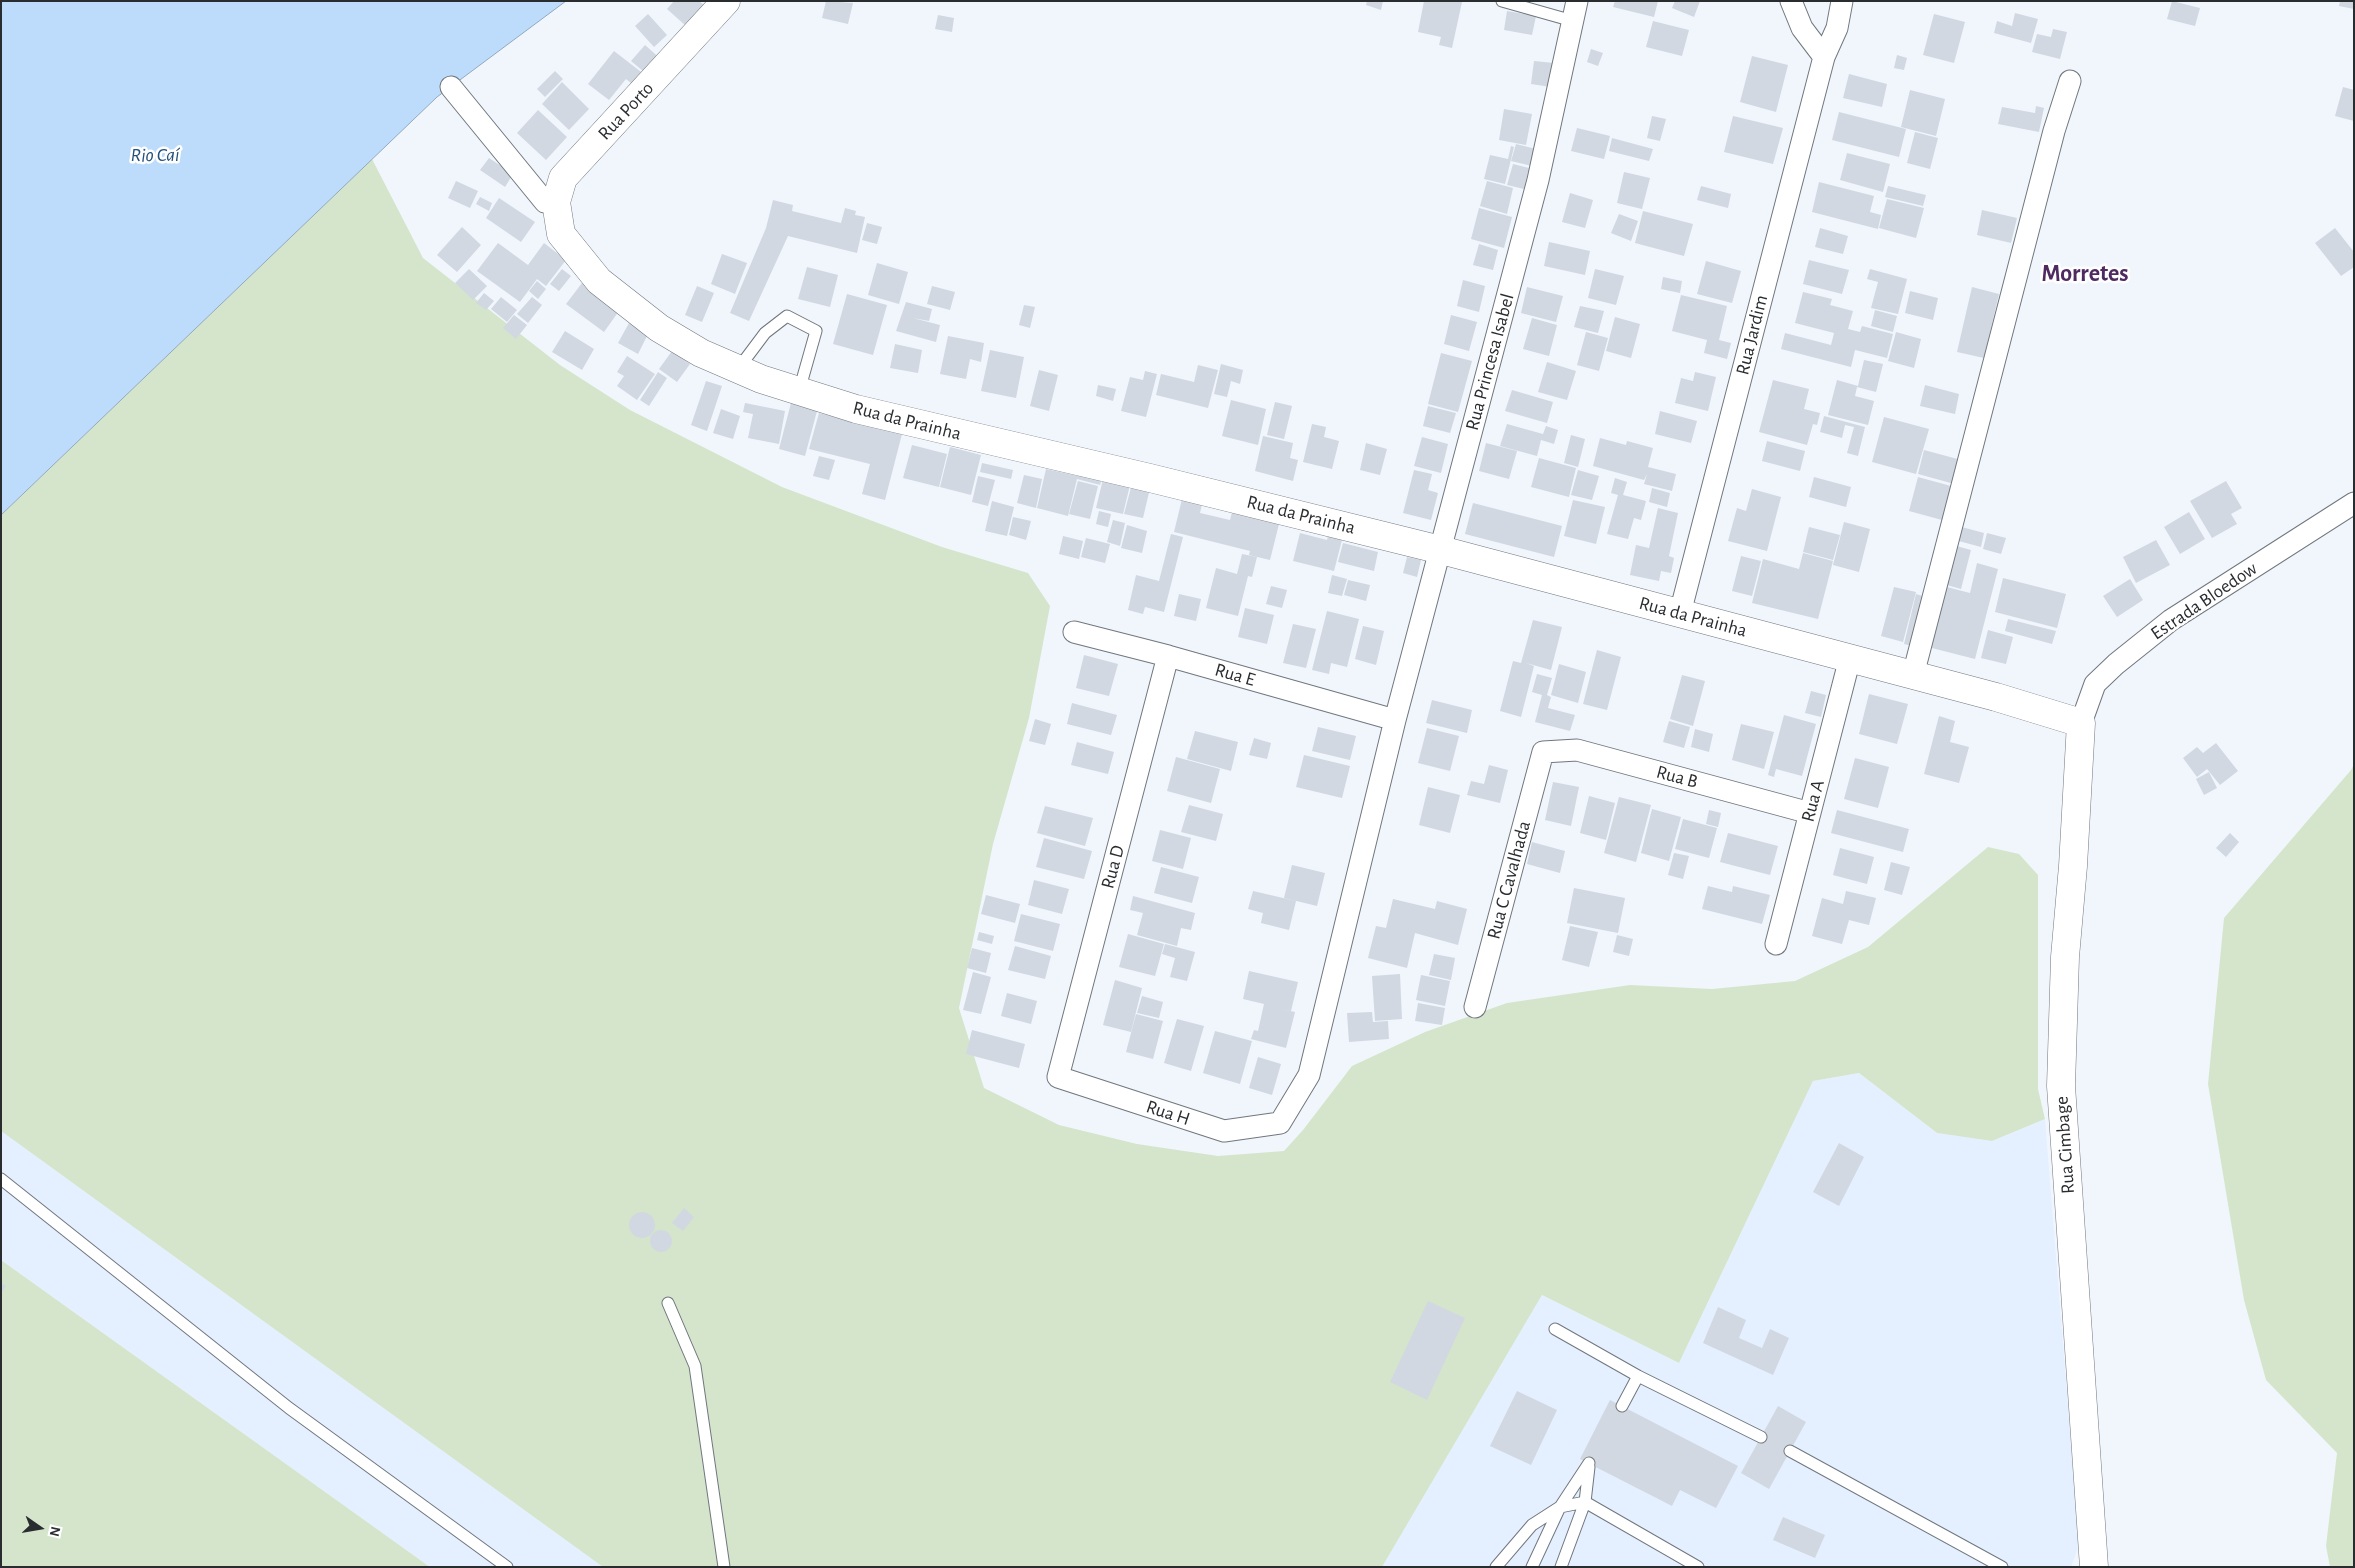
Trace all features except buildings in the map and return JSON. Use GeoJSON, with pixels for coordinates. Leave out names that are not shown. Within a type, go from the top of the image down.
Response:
{"type":"FeatureCollection","features":[{"type":"Feature","properties":{"kind":"street","name":"Rua Porto"},"geometry":{"type":"LineString","coordinates":[[561,234],[556,202],[563,178],[726,1]]}},
{"type":"Feature","properties":{"kind":"street"},"geometry":{"type":"LineString","coordinates":[[1791,1],[1802,28],[1824,57]]}},
{"type":"Feature","properties":{"kind":"street","name":"Rua Jardim"},"geometry":{"type":"LineString","coordinates":[[1680,613],[1824,57],[1837,28],[1842,1]]}},
{"type":"Feature","properties":{"kind":"street","name":"Rua Princesa Isabel"},"geometry":{"type":"LineString","coordinates":[[1396,720],[1538,180],[1575,11]]}},
{"type":"Feature","properties":{"kind":"street"},"geometry":{"type":"LineString","coordinates":[[1914,675],[2054,131],[2070,81]]}},
{"type":"Feature","properties":{"kind":"street"},"geometry":{"type":"LineString","coordinates":[[451,87],[545,202],[556,202]]}},
{"type":"Feature","properties":{"kind":"street","name":"Rua da Prainha"},"geometry":{"type":"LineString","coordinates":[[561,234],[599,281],[659,328],[701,353],[761,379],[799,392],[856,409],[1441,550],[2023,704],[2081,723]]}},
{"type":"Feature","properties":{"kind":"street","name":"Estrada Bloedow"},"geometry":{"type":"LineString","coordinates":[[2081,723],[2095,684],[2116,664],[2171,620],[2354,503]]}},
{"type":"Feature","properties":{"kind":"street","name":"Rua E"},"geometry":{"type":"LineString","coordinates":[[1074,632],[1168,656],[1396,720]]}},
{"type":"Feature","properties":{"kind":"street","name":"Rua D"},"geometry":{"type":"LineString","coordinates":[[1058,1077],[1168,656]]}},
{"type":"Feature","properties":{"kind":"street","name":"Rua A"},"geometry":{"type":"LineString","coordinates":[[1776,944],[1850,658]]}},
{"type":"Feature","properties":{"kind":"street","name":"Rua H"},"geometry":{"type":"LineString","coordinates":[[1058,1077],[1224,1131],[1280,1123],[1309,1075],[1396,720]]}},
{"type":"Feature","properties":{"kind":"street","name":"Rua Cimbage"},"geometry":{"type":"LineString","coordinates":[[2081,723],[2073,866],[2065,957],[2061,1086],[2094,1567]]}},
{"type":"Feature","properties":{"kind":"street","name":"Rua B"},"geometry":{"type":"LineString","coordinates":[[1543,752],[1578,750],[1810,813]]}},
{"type":"Feature","properties":{"kind":"street","name":"Rua C Cavalhada"},"geometry":{"type":"LineString","coordinates":[[1475,1007],[1543,752]]}},
{"type":"Feature","properties":{"kind":"lane"},"geometry":{"type":"LineString","coordinates":[[1502,1],[1575,11]]}},
{"type":"Feature","properties":{"kind":"lane"},"geometry":{"type":"LineString","coordinates":[[738,369],[765,333],[788,316],[816,331],[799,392]]}},
{"type":"Feature","properties":{"kind":"lane"},"geometry":{"type":"LineString","coordinates":[[1,1179],[289,1408],[507,1567]]}},
{"type":"Feature","properties":{"kind":"lane"},"geometry":{"type":"LineString","coordinates":[[668,1303],[695,1366],[724,1567]]}},
{"type":"Feature","properties":{"kind":"lane"},"geometry":{"type":"LineString","coordinates":[[1555,1329],[1638,1376],[1761,1437]]}},
{"type":"Feature","properties":{"kind":"lane"},"geometry":{"type":"LineString","coordinates":[[1622,1406],[1638,1376]]}},
{"type":"Feature","properties":{"kind":"lane"},"geometry":{"type":"LineString","coordinates":[[1790,1451],[2002,1567]]}},
{"type":"Feature","properties":{"kind":"lane"},"geometry":{"type":"LineString","coordinates":[[1532,1567],[1560,1507],[1589,1463],[1584,1502],[1562,1567]]}},
{"type":"Feature","properties":{"kind":"lane"},"geometry":{"type":"LineString","coordinates":[[1496,1567],[1532,1525],[1560,1507],[1584,1502],[1698,1567]]}},
{"type":"Feature","properties":{"kind":"shaded area"},"geometry":{"type":"Polygon","coordinates":[[[1859,1073],[1937,1133],[1992,1141],[2045,1119],[2079,1545],[2071,1567],[1382,1567],[1542,1295],[1679,1363],[1813,1081],[1859,1073]]]}},
{"type":"Feature","properties":{"kind":"shaded area"},"geometry":{"type":"Polygon","coordinates":[[[1,1131],[603,1567],[430,1567],[1,1260],[1,1131]]]}},
{"type":"Feature","properties":{"kind":"green space"},"geometry":{"type":"Polygon","coordinates":[[[372,159],[423,258],[560,365],[630,410],[782,487],[942,547],[1028,573],[1050,606],[1029,718],[993,844],[959,1008],[984,1088],[1059,1125],[1137,1144],[1218,1156],[1284,1151],[1303,1130],[1352,1066],[1425,1032],[1507,1003],[1630,985],[1712,989],[1795,981],[1868,947],[1988,847],[2019,854],[2038,875],[2038,1089],[2045,1119],[1992,1141],[1937,1133],[1859,1073],[1813,1081],[1679,1363],[1542,1295],[1382,1567],[603,1567],[1,1131],[1,515],[372,159]]]}},
{"type":"Feature","properties":{"kind":"green space"},"geometry":{"type":"Polygon","coordinates":[[[2354,764],[2354,1567],[2330,1567],[2326,1546],[2337,1453],[2266,1380],[2244,1300],[2208,1084],[2224,918],[2351,770],[2354,764]]]}},
{"type":"Feature","properties":{"kind":"green space"},"geometry":{"type":"Polygon","coordinates":[[[1,1260],[430,1567],[1,1567],[1,1260]]]}},
{"type":"Feature","properties":{"kind":"water","name":"Rio Caí"},"geometry":{"type":"Polygon","coordinates":[[[1,1],[566,1],[437,97],[1,515],[1,1]]]}},
{"type":"Feature","properties":{"kind":"district","name":"Morretes"},"geometry":{"type":"Point","coordinates":[2085,274]}}]}
